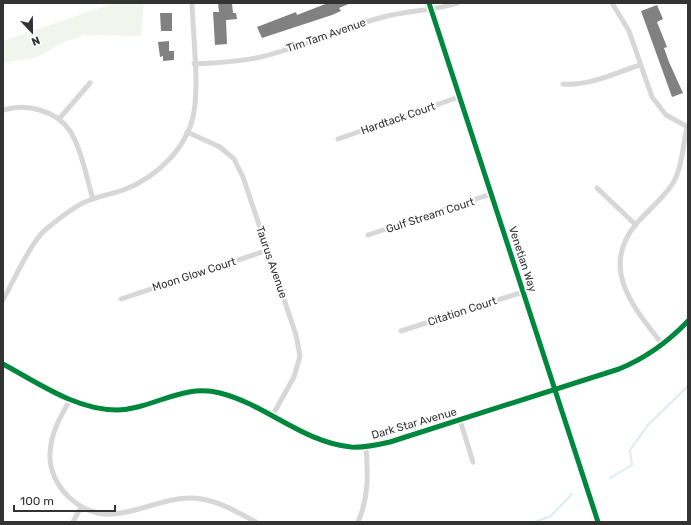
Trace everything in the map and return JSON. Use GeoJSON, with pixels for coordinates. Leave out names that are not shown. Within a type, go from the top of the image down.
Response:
{"type":"FeatureCollection","features":[{"type":"Feature","properties":{"kind":"street"},"geometry":{"type":"LineString","coordinates":[[3,300],[25,258],[44,230],[84,202],[126,188],[148,178],[164,165],[173,155],[187,132],[194,114],[195,93],[192,3]]}},
{"type":"Feature","properties":{"kind":"street","name":"Venetian Way"},"geometry":{"type":"LineString","coordinates":[[429,3],[598,522]]}},
{"type":"Feature","properties":{"kind":"street","name":"Tim Tam Avenue"},"geometry":{"type":"LineString","coordinates":[[194,64],[241,61],[263,57],[381,17],[401,12],[431,10],[458,3]]}},
{"type":"Feature","properties":{"kind":"street"},"geometry":{"type":"LineString","coordinates":[[612,3],[629,31],[652,97],[666,115],[688,127],[674,182],[665,195],[636,225],[623,247],[620,268],[623,286],[635,309],[663,345]]}},
{"type":"Feature","properties":{"kind":"street"},"geometry":{"type":"LineString","coordinates":[[563,84],[576,85],[590,82],[640,65]]}},
{"type":"Feature","properties":{"kind":"street"},"geometry":{"type":"LineString","coordinates":[[59,119],[90,83]]}},
{"type":"Feature","properties":{"kind":"street","name":"Hardtack Court"},"geometry":{"type":"LineString","coordinates":[[338,139],[459,97]]}},
{"type":"Feature","properties":{"kind":"street"},"geometry":{"type":"LineString","coordinates":[[3,110],[10,108],[36,108],[59,119],[70,131],[93,199]]}},
{"type":"Feature","properties":{"kind":"street","name":"Taurus Avenue"},"geometry":{"type":"LineString","coordinates":[[187,132],[220,147],[234,159],[243,177],[296,335],[300,356],[294,377],[272,416]]}},
{"type":"Feature","properties":{"kind":"street"},"geometry":{"type":"LineString","coordinates":[[597,188],[636,225]]}},
{"type":"Feature","properties":{"kind":"street","name":"Gulf Stream Court"},"geometry":{"type":"LineString","coordinates":[[368,235],[491,194]]}},
{"type":"Feature","properties":{"kind":"street","name":"Moon Glow Court"},"geometry":{"type":"LineString","coordinates":[[121,298],[268,250]]}},
{"type":"Feature","properties":{"kind":"street","name":"Citation Court"},"geometry":{"type":"LineString","coordinates":[[401,331],[523,292]]}},
{"type":"Feature","properties":{"kind":"street","name":"Dark Star Avenue"},"geometry":{"type":"LineString","coordinates":[[3,364],[70,400],[99,408],[118,410],[141,405],[172,395],[197,390],[220,393],[244,402],[324,442],[351,447],[366,447],[390,442],[640,361],[663,345],[688,321]]}},
{"type":"Feature","properties":{"kind":"street"},"geometry":{"type":"LineString","coordinates":[[70,400],[53,434],[50,455],[54,475],[62,490],[81,507],[93,512],[112,514],[133,511],[175,498],[195,498],[218,504],[256,522]]}},
{"type":"Feature","properties":{"kind":"street"},"geometry":{"type":"LineString","coordinates":[[460,420],[474,462]]}},
{"type":"Feature","properties":{"kind":"street"},"geometry":{"type":"LineString","coordinates":[[358,522],[368,488],[366,447]]}},
{"type":"Feature","properties":{"kind":"street"},"geometry":{"type":"LineString","coordinates":[[73,522],[81,507]]}},
{"type":"Feature","properties":{"kind":"shaded area"},"geometry":{"type":"Polygon","coordinates":[[[114,3],[144,3],[141,36],[84,35],[62,43],[38,57],[3,63],[3,41],[114,3]]]}},
{"type":"Feature","properties":{"kind":"building"},"geometry":{"type":"Polygon","coordinates":[[[218,3],[232,3],[233,13],[236,13],[237,19],[226,20],[227,44],[215,45],[213,12],[219,12],[218,3]]]}},
{"type":"Feature","properties":{"kind":"building"},"geometry":{"type":"Polygon","coordinates":[[[328,3],[351,3],[339,8],[341,11],[332,15],[262,38],[257,27],[296,12],[297,15],[328,3]]]}},
{"type":"Feature","properties":{"kind":"building"},"geometry":{"type":"Polygon","coordinates":[[[657,5],[663,19],[657,22],[667,47],[664,48],[683,93],[672,97],[641,11],[657,5]]]}},
{"type":"Feature","properties":{"kind":"building"},"geometry":{"type":"Polygon","coordinates":[[[160,13],[172,13],[172,31],[161,31],[160,13]]]}},
{"type":"Feature","properties":{"kind":"building"},"geometry":{"type":"Polygon","coordinates":[[[169,41],[169,51],[174,51],[174,60],[163,61],[163,56],[160,57],[158,42],[169,41]]]}},
{"type":"Feature","properties":{"kind":"waterway"},"geometry":{"type":"LineString","coordinates":[[610,478],[632,465],[630,450],[648,425],[688,386]]}},
{"type":"Feature","properties":{"kind":"waterway"},"geometry":{"type":"LineString","coordinates":[[535,522],[551,516],[572,494]]}},
{"type":"Feature","properties":{"kind":"cycle path"},"geometry":{"type":"LineString","coordinates":[[429,3],[598,522]]}},
{"type":"Feature","properties":{"kind":"cycle path"},"geometry":{"type":"LineString","coordinates":[[3,364],[58,394],[102,409],[130,409],[193,391],[220,393],[253,406],[316,438],[333,444],[361,447],[390,442],[619,369],[629,365],[656,349],[673,336],[688,321]]}}]}
